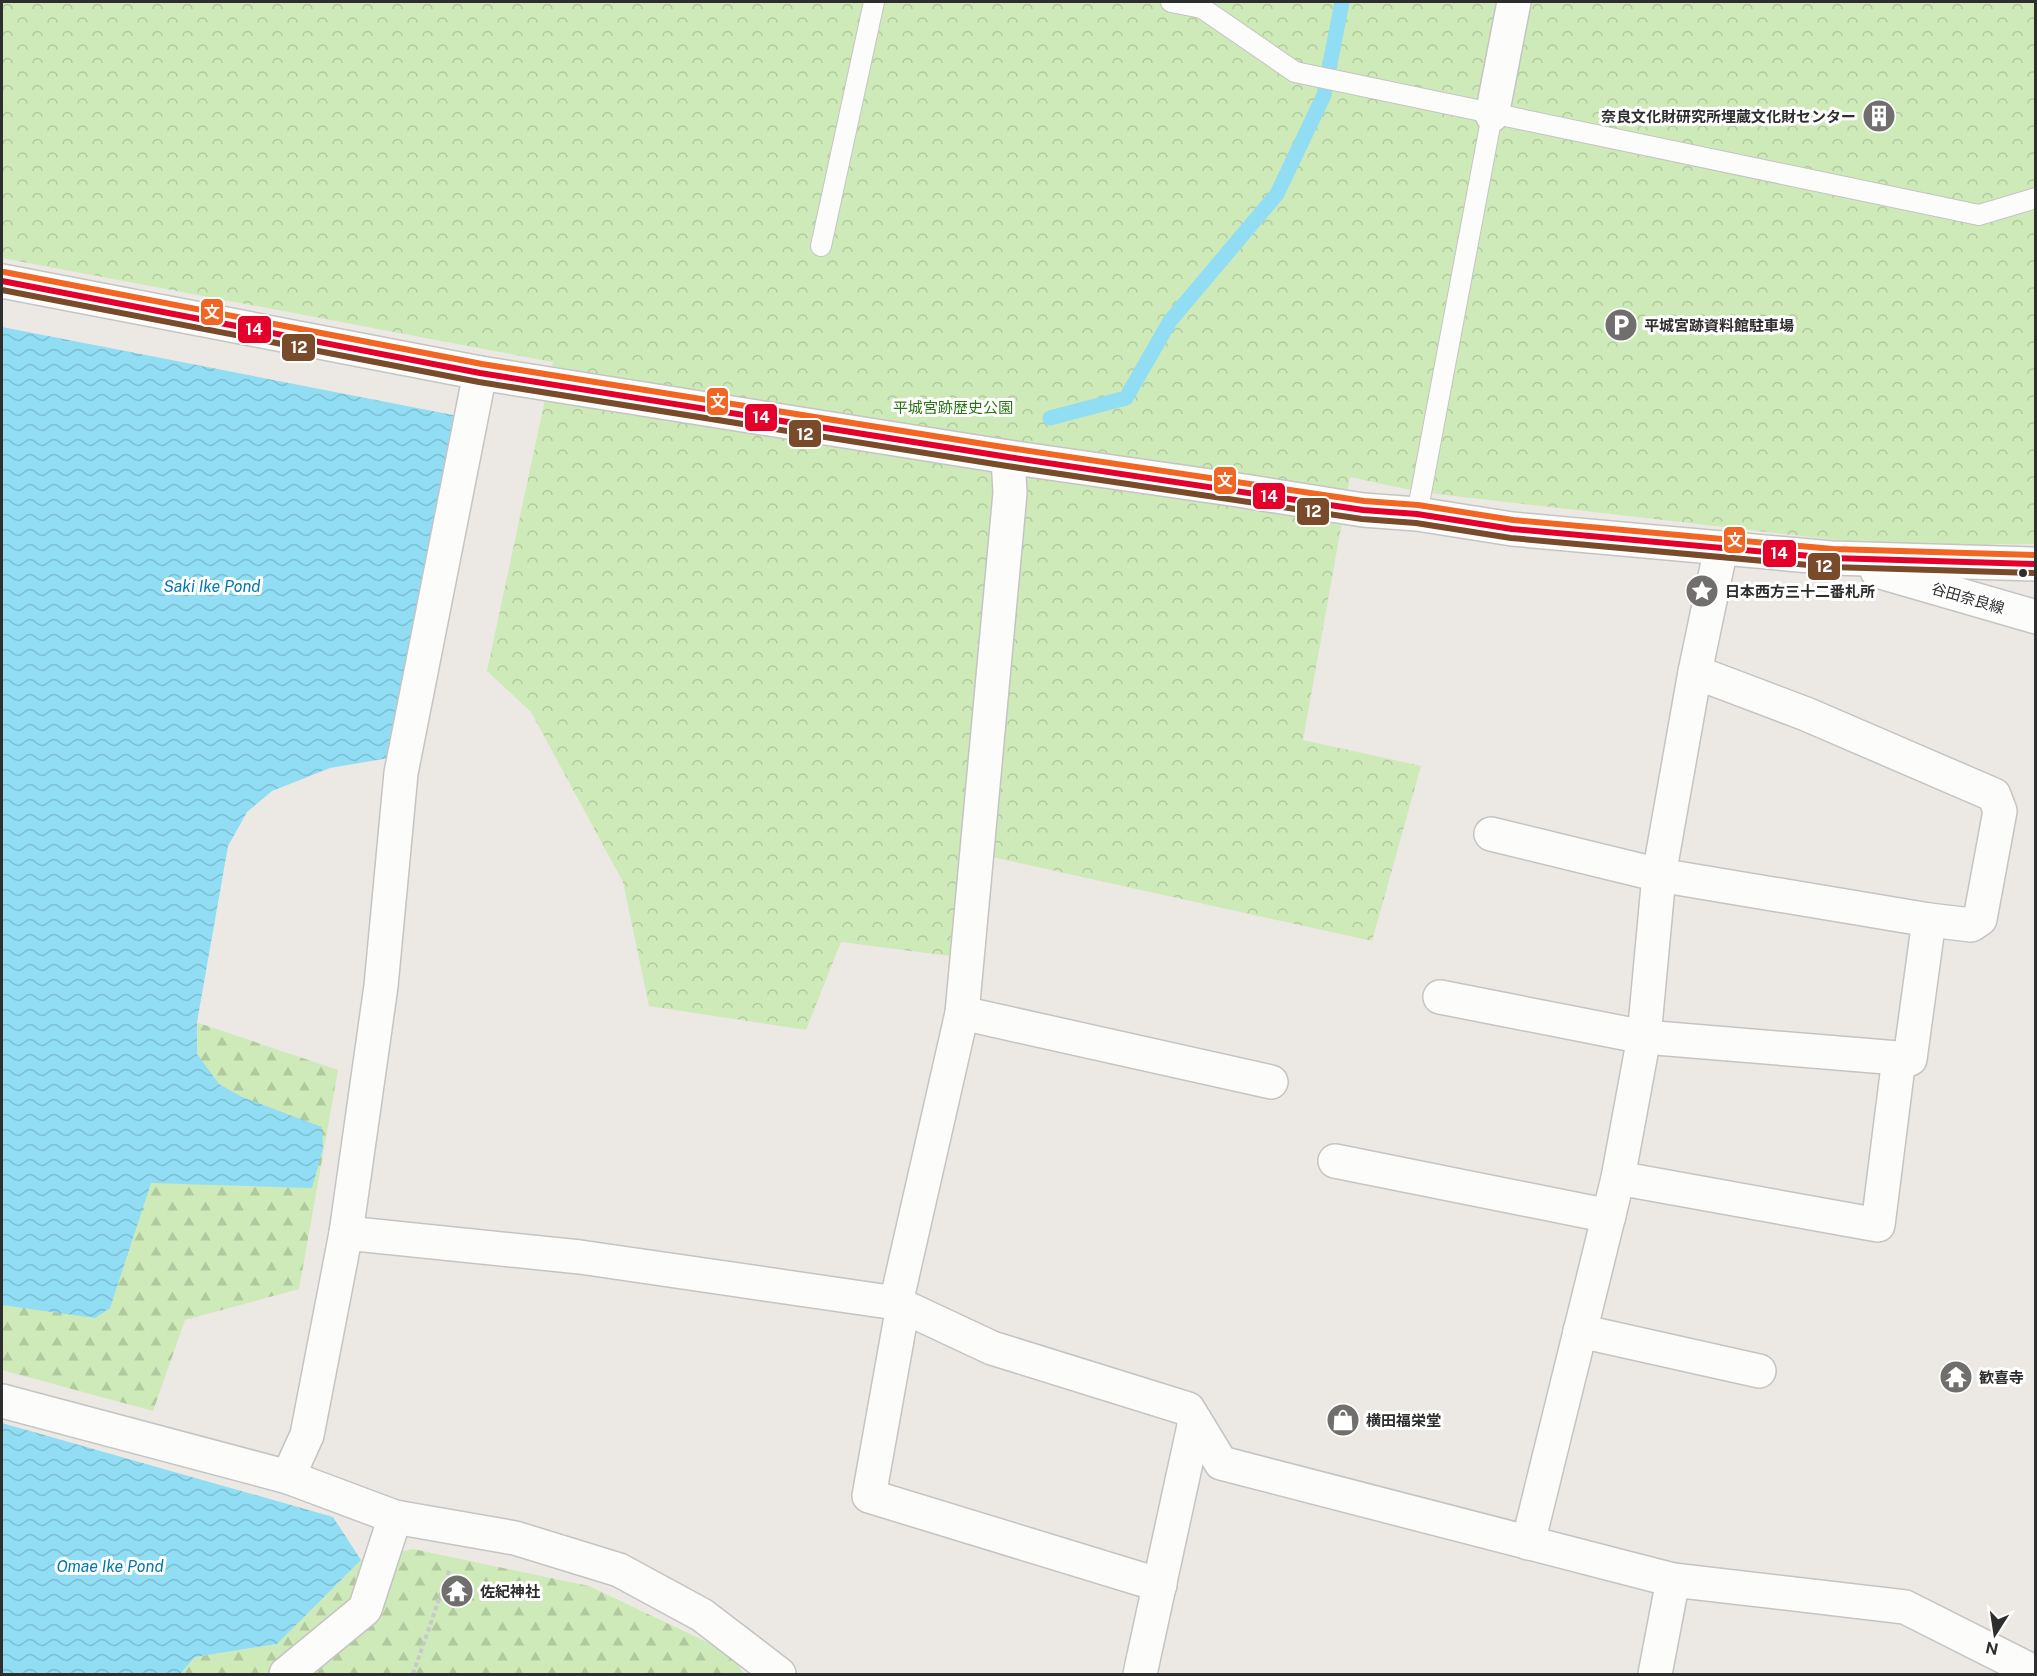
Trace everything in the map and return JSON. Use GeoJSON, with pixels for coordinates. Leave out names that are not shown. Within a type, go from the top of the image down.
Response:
{"type":"FeatureCollection","features":[{"type":"Feature","properties":{"kind":"street"},"geometry":{"type":"LineString","coordinates":[[1492,115],[1514,2]]}},
{"type":"Feature","properties":{"kind":"street","name":"谷田奈良線"},"geometry":{"type":"LineString","coordinates":[[2,281],[480,373],[1008,458],[1363,510],[1417,514],[1512,529],[1833,558],[2036,564]]}},
{"type":"Feature","properties":{"kind":"street"},"geometry":{"type":"LineString","coordinates":[[288,1477],[308,1435],[346,1233],[381,986],[401,773],[480,373]]}},
{"type":"Feature","properties":{"kind":"street"},"geometry":{"type":"LineString","coordinates":[[1008,458],[1010,493],[962,1013],[899,1304],[869,1496],[1160,1585]]}},
{"type":"Feature","properties":{"kind":"street"},"geometry":{"type":"LineString","coordinates":[[1528,1543],[1618,1178],[1644,1036],[1659,875],[1695,672],[1721,548]]}},
{"type":"Feature","properties":{"kind":"street","name":"谷田奈良線"},"geometry":{"type":"LineString","coordinates":[[1833,558],[2036,616]]}},
{"type":"Feature","properties":{"kind":"street"},"geometry":{"type":"LineString","coordinates":[[1491,834],[1659,875],[1929,920],[1971,925],[1980,919],[2000,811],[1994,795],[1806,714],[1695,672]]}},
{"type":"Feature","properties":{"kind":"street"},"geometry":{"type":"LineString","coordinates":[[1440,997],[1644,1036],[1910,1059],[1929,920]]}},
{"type":"Feature","properties":{"kind":"street"},"geometry":{"type":"LineString","coordinates":[[962,1013],[1271,1082]]}},
{"type":"Feature","properties":{"kind":"street"},"geometry":{"type":"LineString","coordinates":[[1618,1178],[1878,1225],[1899,1058]]}},
{"type":"Feature","properties":{"kind":"street"},"geometry":{"type":"LineString","coordinates":[[1335,1161],[1609,1216]]}},
{"type":"Feature","properties":{"kind":"street"},"geometry":{"type":"LineString","coordinates":[[346,1233],[580,1257],[899,1304],[992,1348],[1188,1409],[1221,1463],[1673,1580],[1905,1607],[2036,1673]]}},
{"type":"Feature","properties":{"kind":"street"},"geometry":{"type":"LineString","coordinates":[[1580,1331],[1759,1371]]}},
{"type":"Feature","properties":{"kind":"street"},"geometry":{"type":"LineString","coordinates":[[2,1401],[288,1477],[395,1517],[515,1538],[619,1570],[702,1615],[779,1674]]}},
{"type":"Feature","properties":{"kind":"street"},"geometry":{"type":"LineString","coordinates":[[1140,1674],[1195,1421]]}},
{"type":"Feature","properties":{"kind":"street"},"geometry":{"type":"LineString","coordinates":[[286,1674],[364,1608],[395,1517]]}},
{"type":"Feature","properties":{"kind":"street"},"geometry":{"type":"LineString","coordinates":[[1655,1674],[1673,1580]]}},
{"type":"Feature","properties":{"kind":"lane"},"geometry":{"type":"LineString","coordinates":[[821,246],[874,2]]}},
{"type":"Feature","properties":{"kind":"lane"},"geometry":{"type":"LineString","coordinates":[[1171,2],[1202,8],[1295,72],[1979,215],[2036,198]]}},
{"type":"Feature","properties":{"kind":"lane"},"geometry":{"type":"LineString","coordinates":[[1417,514],[1492,115]]}},
{"type":"Feature","properties":{"kind":"path"},"geometry":{"type":"LineString","coordinates":[[413,1674],[464,1530]]}},
{"type":"Feature","properties":{"kind":"green space","name":"平城宮跡歴史公園"},"geometry":{"type":"Polygon","coordinates":[[[2,2],[2035,2],[2035,544],[1881,545],[1420,492],[1350,477],[1303,740],[1421,766],[1372,941],[965,851],[958,957],[841,942],[806,1030],[649,1006],[623,882],[531,712],[487,671],[553,362],[2,258],[2,2]]]}},
{"type":"Feature","properties":{"kind":"green space"},"geometry":{"type":"Polygon","coordinates":[[[151,1007],[338,1070],[299,1289],[185,1320],[153,1411],[2,1370],[2,1289],[151,1007]]]}},
{"type":"Feature","properties":{"kind":"green space"},"geometry":{"type":"Polygon","coordinates":[[[413,1549],[589,1586],[730,1653],[744,1674],[180,1674],[195,1657],[277,1644],[361,1560],[413,1549]]]}},
{"type":"Feature","properties":{"kind":"water","name":"Saki Ike Pond"},"geometry":{"type":"Polygon","coordinates":[[[2,327],[453,415],[461,426],[389,758],[330,768],[272,791],[247,812],[228,846],[197,1022],[197,1054],[219,1084],[242,1097],[322,1127],[323,1148],[312,1188],[151,1183],[110,1308],[95,1318],[2,1305],[2,327]]]}},
{"type":"Feature","properties":{"kind":"water","name":"Omae Ike Pond"},"geometry":{"type":"Polygon","coordinates":[[[2,1423],[333,1517],[361,1560],[277,1644],[195,1657],[180,1674],[2,1674],[2,1423]]]}},
{"type":"Feature","properties":{"kind":"waterway"},"geometry":{"type":"LineString","coordinates":[[1050,418],[1126,398],[1170,321],[1277,194],[1324,95],[1342,2]]}},
{"type":"Feature","properties":{"kind":"transit line","name":"文"},"geometry":{"type":"LineString","coordinates":[[4,272],[482,364],[1009,448],[1364,501],[1418,505],[1513,520],[1833,549],[2036,555]]}},
{"type":"Feature","properties":{"kind":"transit line","name":"14"},"geometry":{"type":"LineString","coordinates":[[2,281],[480,373],[1008,457],[1363,510],[1417,514],[1512,529],[1832,558],[2036,564]]}},
{"type":"Feature","properties":{"kind":"transit line","name":"12"},"geometry":{"type":"LineString","coordinates":[[2,290],[479,382],[1007,466],[1362,519],[1416,523],[1511,538],[1831,567],[2036,573]]}},
{"type":"Feature","properties":{"kind":"place","name":"奈良文化財研究所埋蔵文化財センター"},"geometry":{"type":"Point","coordinates":[1879,116]}},
{"type":"Feature","properties":{"kind":"place","name":"平城宮跡資料館駐車場"},"geometry":{"type":"Point","coordinates":[1621,325]}},
{"type":"Feature","properties":{"kind":"place","name":"日本西方三十二番札所"},"geometry":{"type":"Point","coordinates":[1702,591]}},
{"type":"Feature","properties":{"kind":"place","name":"歓喜寺"},"geometry":{"type":"Point","coordinates":[1956,1377]}},
{"type":"Feature","properties":{"kind":"place","name":"横田福栄堂"},"geometry":{"type":"Point","coordinates":[1343,1420]}},
{"type":"Feature","properties":{"kind":"place","name":"佐紀神社"},"geometry":{"type":"Point","coordinates":[457,1591]}}]}
